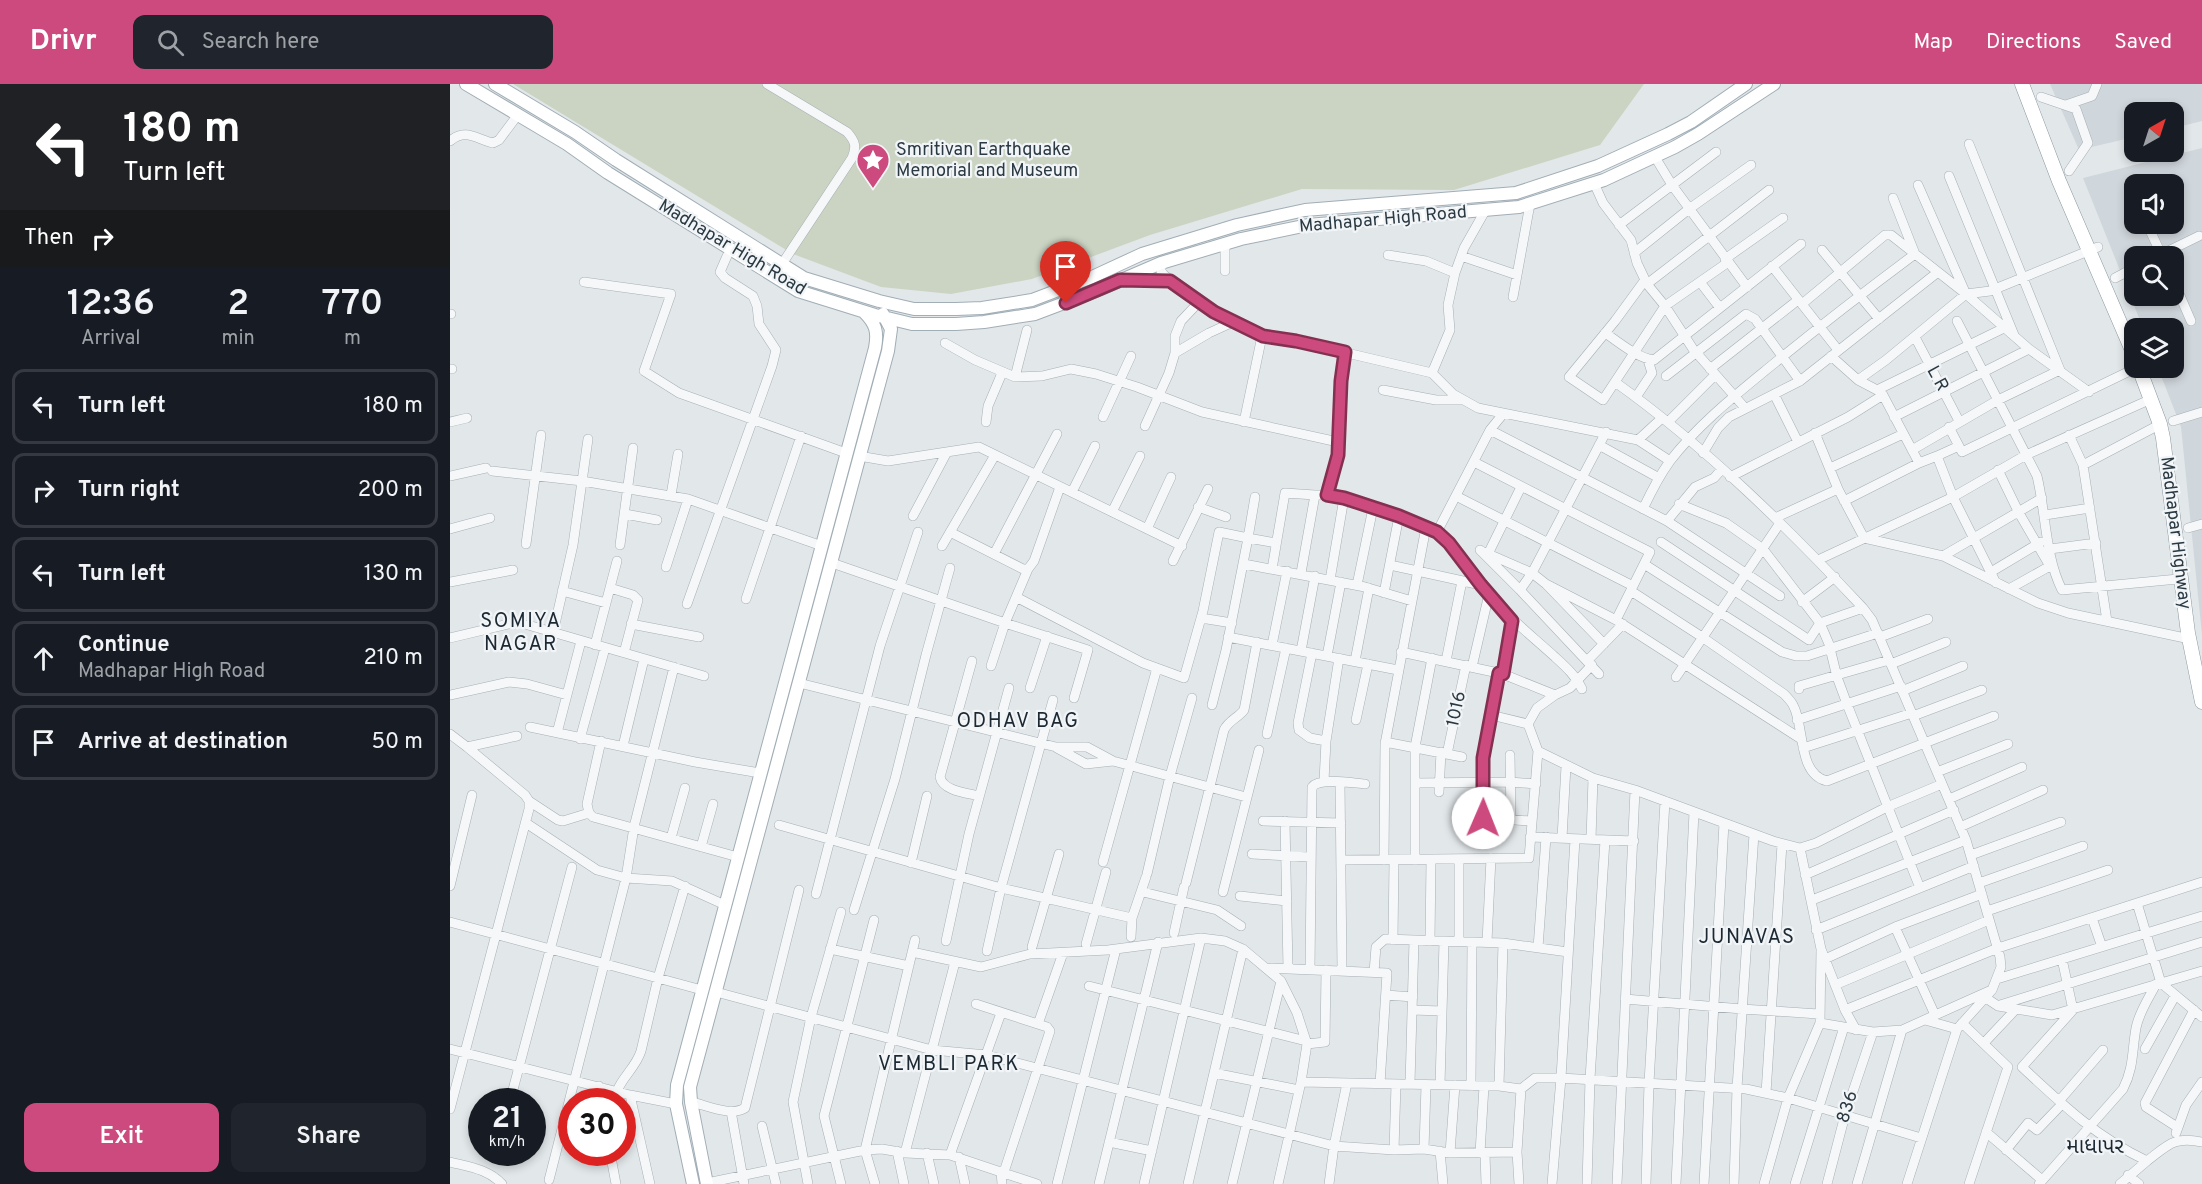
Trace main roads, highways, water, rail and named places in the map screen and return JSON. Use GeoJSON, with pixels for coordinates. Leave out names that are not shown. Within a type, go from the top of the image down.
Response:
{"type":"FeatureCollection","features":[{"type":"Feature","properties":{"kind":"highway"},"geometry":{"type":"LineString","coordinates":[[2022,84],[2059,181],[2127,318]]}},
{"type":"Feature","properties":{"kind":"highway"},"geometry":{"type":"LineString","coordinates":[[2031,84],[2124,328]]}},
{"type":"Feature","properties":{"kind":"highway","name":"Madhapar Highway"},"geometry":{"type":"LineString","coordinates":[[2142,378],[2160,424],[2163,438],[2188,633],[2202,702]]}},
{"type":"Feature","properties":{"kind":"highway","name":"Madhapar Highway"},"geometry":{"type":"LineString","coordinates":[[2153,378],[2172,436],[2202,667]]}},
{"type":"Feature","properties":{"kind":"main road","name":"Madhapar High Road"},"geometry":{"type":"LineString","coordinates":[[466,84],[567,144],[608,173],[798,291],[864,312],[912,324],[975,323],[1035,314],[1055,308],[1161,263],[1225,244],[1320,224],[1485,211],[1530,204],[1594,183],[1698,134],[1774,84]]}},
{"type":"Feature","properties":{"kind":"main road"},"geometry":{"type":"LineString","coordinates":[[495,84],[575,132],[804,278],[867,298],[914,309],[956,309],[1008,304],[1050,294],[1142,254],[1237,225],[1305,210],[1516,193],[1598,166],[1648,143],[1691,122],[1746,84]]}},
{"type":"Feature","properties":{"kind":"main road"},"geometry":{"type":"LineString","coordinates":[[707,1184],[690,1087],[891,340],[891,329],[886,318],[867,298]]}},
{"type":"Feature","properties":{"kind":"main road"},"geometry":{"type":"LineString","coordinates":[[693,1184],[676,1104],[677,1085],[877,338],[874,322],[864,312]]}},
{"type":"Feature","properties":{"kind":"main road"},"geometry":{"type":"LineString","coordinates":[[891,340],[898,332],[912,324]]}},
{"type":"Feature","properties":{"kind":"place","name":"Smritivan Earthquake Memorial and Museum"},"geometry":{"type":"Point","coordinates":[873,189]}},
{"type":"Feature","properties":{"kind":"district","name":"SOMIYA NAGAR"},"geometry":{"type":"Point","coordinates":[521,634]}},
{"type":"Feature","properties":{"kind":"district","name":"ODHAV BAG"},"geometry":{"type":"Point","coordinates":[1018,722]}},
{"type":"Feature","properties":{"kind":"district","name":"JUNAVAS"},"geometry":{"type":"Point","coordinates":[1747,938]}},
{"type":"Feature","properties":{"kind":"district","name":"VEMBLI PARK"},"geometry":{"type":"Point","coordinates":[949,1065]}},
{"type":"Feature","properties":{"kind":"district","name":"માધાપર"},"geometry":{"type":"Point","coordinates":[2095,1147]}}]}
